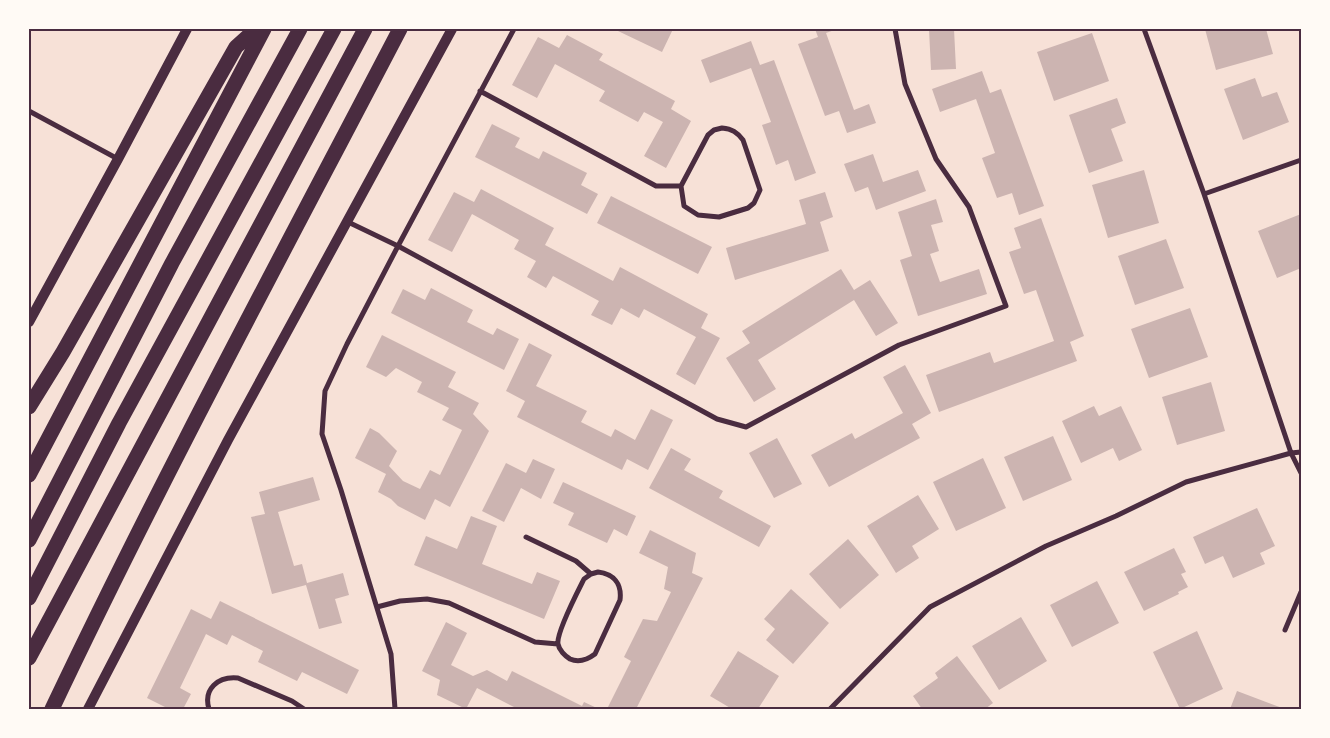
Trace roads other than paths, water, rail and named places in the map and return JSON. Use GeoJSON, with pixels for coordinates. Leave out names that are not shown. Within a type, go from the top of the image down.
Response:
{"type":"FeatureCollection","features":[{"type":"Feature","properties":{"kind":"highway"},"geometry":{"type":"LineString","coordinates":[[29,407],[63,352],[236,47],[256,29]]}},
{"type":"Feature","properties":{"kind":"highway"},"geometry":{"type":"LineString","coordinates":[[29,475],[264,29]]}},
{"type":"Feature","properties":{"kind":"highway"},"geometry":{"type":"LineString","coordinates":[[29,540],[172,263],[300,29]]}},
{"type":"Feature","properties":{"kind":"highway"},"geometry":{"type":"LineString","coordinates":[[29,598],[119,423],[334,29]]}},
{"type":"Feature","properties":{"kind":"highway"},"geometry":{"type":"LineString","coordinates":[[29,658],[364,29]]}},
{"type":"Feature","properties":{"kind":"highway"},"geometry":{"type":"LineString","coordinates":[[52,709],[99,611],[174,464],[400,29]]}},
{"type":"Feature","properties":{"kind":"main road"},"geometry":{"type":"LineString","coordinates":[[29,322],[187,29]]}},
{"type":"Feature","properties":{"kind":"main road"},"geometry":{"type":"LineString","coordinates":[[88,709],[228,440],[452,29]]}},
{"type":"Feature","properties":{"kind":"street"},"geometry":{"type":"LineString","coordinates":[[395,709],[390,654],[322,434],[325,391],[398,246],[514,29]]}},
{"type":"Feature","properties":{"kind":"street"},"geometry":{"type":"LineString","coordinates":[[348,222],[398,246],[717,419],[746,427],[899,345],[1006,306],[969,208],[936,159],[905,84],[895,29]]}},
{"type":"Feature","properties":{"kind":"street"},"geometry":{"type":"LineString","coordinates":[[1144,29],[1204,194],[1291,453],[1301,473]]}},
{"type":"Feature","properties":{"kind":"street"},"geometry":{"type":"LineString","coordinates":[[480,91],[656,186],[680,186]]}},
{"type":"Feature","properties":{"kind":"street"},"geometry":{"type":"LineString","coordinates":[[29,111],[118,159]]}},
{"type":"Feature","properties":{"kind":"street"},"geometry":{"type":"LineString","coordinates":[[722,128],[730,129],[737,133],[743,140],[760,190],[754,203],[748,208],[719,217],[698,215],[684,206],[680,186],[708,135],[714,130],[722,128]]}},
{"type":"Feature","properties":{"kind":"street"},"geometry":{"type":"LineString","coordinates":[[1204,194],[1301,160]]}},
{"type":"Feature","properties":{"kind":"street"},"geometry":{"type":"LineString","coordinates":[[831,709],[930,607],[1046,546],[1116,516],[1186,482],[1291,453],[1301,452]]}},
{"type":"Feature","properties":{"kind":"street"},"geometry":{"type":"LineString","coordinates":[[526,537],[576,561],[590,574]]}},
{"type":"Feature","properties":{"kind":"street"},"geometry":{"type":"LineString","coordinates":[[606,573],[614,577],[619,584],[620,600],[595,654],[588,659],[572,660],[565,656],[558,644],[559,634],[580,587],[590,574],[606,573]]}},
{"type":"Feature","properties":{"kind":"street"},"geometry":{"type":"LineString","coordinates":[[1285,630],[1301,592]]}},
{"type":"Feature","properties":{"kind":"street"},"geometry":{"type":"LineString","coordinates":[[377,607],[400,600],[427,599],[449,603],[535,642],[558,644]]}},
{"type":"Feature","properties":{"kind":"street"},"geometry":{"type":"LineString","coordinates":[[209,709],[207,703],[208,694],[212,686],[228,677],[238,678],[292,700],[304,709]]}}]}
